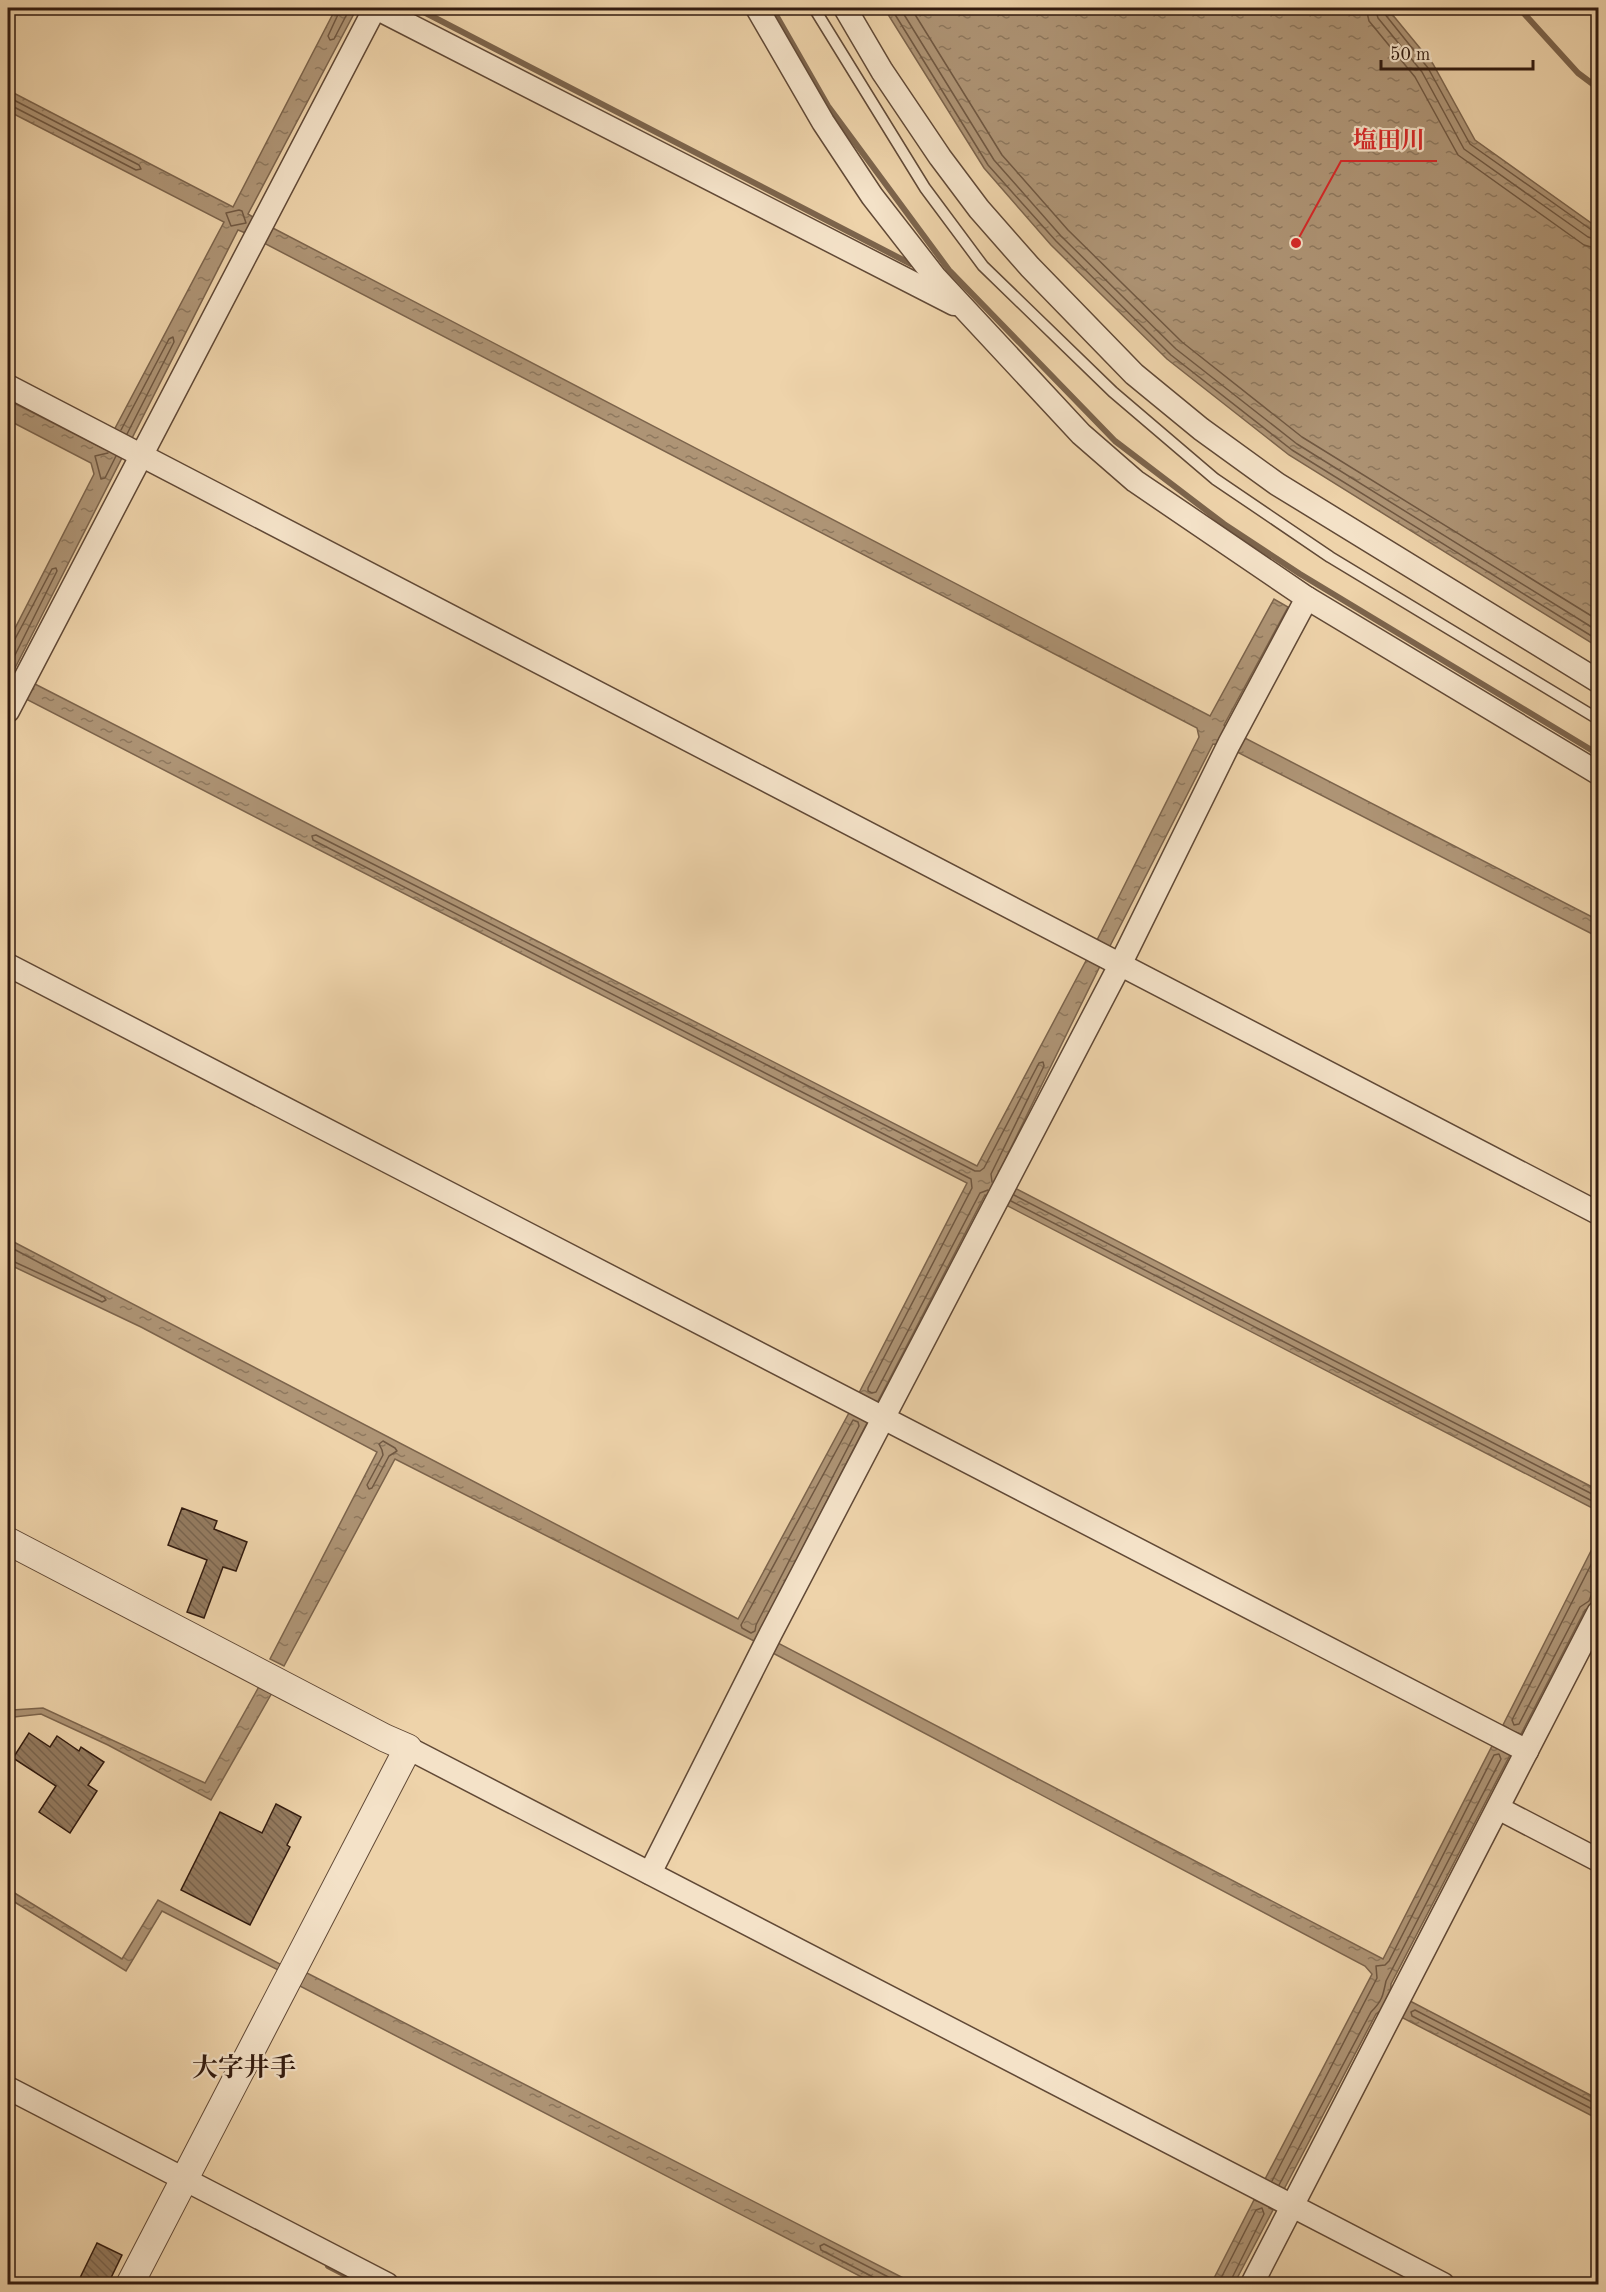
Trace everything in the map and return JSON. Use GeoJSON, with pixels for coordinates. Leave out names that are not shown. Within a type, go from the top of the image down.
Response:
{"type":"FeatureCollection","features":[{"type":"Feature","properties":{"kind":"street"},"geometry":{"type":"LineString","coordinates":[[8,711],[135,452],[258,229],[375,8],[966,310]]}},
{"type":"Feature","properties":{"kind":"street"},"geometry":{"type":"LineString","coordinates":[[756,8],[823,122],[872,196],[935,277],[1082,434],[1135,481],[1307,598],[1599,773]]}},
{"type":"Feature","properties":{"kind":"street"},"geometry":{"type":"LineString","coordinates":[[844,8],[940,157],[979,209],[1030,267],[1134,374],[1201,429],[1277,484],[1599,681]]}},
{"type":"Feature","properties":{"kind":"street"},"geometry":{"type":"LineString","coordinates":[[8,386],[1599,1213]]}},
{"type":"Feature","properties":{"kind":"street"},"geometry":{"type":"LineString","coordinates":[[650,1873],[767,1642],[870,1410],[1002,1191],[1105,957],[1231,741],[1307,598]]}},
{"type":"Feature","properties":{"kind":"street"},"geometry":{"type":"LineString","coordinates":[[8,964],[1512,1744]]}},
{"type":"Feature","properties":{"kind":"street"},"geometry":{"type":"LineString","coordinates":[[8,1541],[384,1738],[408,1748],[1443,2284]]}},
{"type":"Feature","properties":{"kind":"street"},"geometry":{"type":"LineString","coordinates":[[1252,2284],[1276,2199],[1396,2005],[1498,1808],[1512,1744],[1599,1613]]}},
{"type":"Feature","properties":{"kind":"street"},"geometry":{"type":"LineString","coordinates":[[130,2284],[408,1748]]}},
{"type":"Feature","properties":{"kind":"street"},"geometry":{"type":"LineString","coordinates":[[1498,1808],[1599,1860]]}},
{"type":"Feature","properties":{"kind":"street"},"geometry":{"type":"LineString","coordinates":[[8,2088],[387,2284]]}},
{"type":"Feature","properties":{"kind":"lane"},"geometry":{"type":"LineString","coordinates":[[814,8],[925,188],[982,266],[1113,392],[1215,479],[1320,551],[1599,719]]}},
{"type":"Feature","properties":{"kind":"water"},"geometry":{"type":"Polygon","coordinates":[[[336,8],[357,8],[248,214],[256,219],[248,234],[238,230],[13,672],[17,676],[8,690],[8,642],[94,474],[91,463],[8,420],[8,400],[104,449],[224,222],[8,111],[8,90],[233,207],[336,8]]]}},
{"type":"Feature","properties":{"kind":"water"},"geometry":{"type":"Polygon","coordinates":[[[884,8],[1387,8],[1433,64],[1475,140],[1598,228],[1598,647],[1289,455],[1167,359],[1051,245],[984,168],[884,8]]]}},
{"type":"Feature","properties":{"kind":"water"},"geometry":{"type":"Polygon","coordinates":[[[269,226],[1210,716],[1274,599],[1288,607],[1224,725],[1230,731],[1223,745],[1213,744],[1109,948],[1097,940],[1199,737],[1197,728],[260,241],[269,226]]]}},
{"type":"Feature","properties":{"kind":"water"},"geometry":{"type":"Polygon","coordinates":[[[33,683],[977,1166],[1088,957],[1101,964],[996,1178],[992,1198],[985,1195],[877,1403],[859,1393],[967,1183],[24,698],[33,683]]]}},
{"type":"Feature","properties":{"kind":"water"},"geometry":{"type":"Polygon","coordinates":[[[1241,736],[1598,920],[1598,937],[1235,751],[1241,736]]]}},
{"type":"Feature","properties":{"kind":"water"},"geometry":{"type":"Polygon","coordinates":[[[1011,1186],[1598,1490],[1598,1511],[1002,1203],[1011,1186]]]}},
{"type":"Feature","properties":{"kind":"water"},"geometry":{"type":"Polygon","coordinates":[[[8,1239],[738,1619],[850,1411],[868,1421],[761,1629],[772,1640],[1383,1959],[1492,1746],[1498,1748],[1508,1728],[1503,1725],[1598,1537],[1598,1585],[1595,1604],[1585,1610],[1521,1734],[1515,1732],[1504,1752],[1510,1755],[1391,1984],[1388,2001],[1376,2014],[1282,2193],[1278,2191],[1269,2208],[1273,2210],[1234,2284],[1211,2284],[1254,2200],[1260,2202],[1268,2186],[1263,2183],[1372,1974],[1365,1966],[771,1652],[760,1644],[395,1459],[284,1666],[270,1659],[377,1452],[141,1327],[8,1264],[8,1239]]]}},
{"type":"Feature","properties":{"kind":"water"},"geometry":{"type":"Polygon","coordinates":[[[261,1683],[273,1691],[211,1800],[108,1745],[41,1714],[14,1717],[8,1714],[8,1708],[12,1710],[43,1708],[205,1783],[261,1683]]]}},
{"type":"Feature","properties":{"kind":"water"},"geometry":{"type":"Polygon","coordinates":[[[8,1889],[122,1959],[158,1900],[282,1965],[280,1971],[162,1911],[126,1971],[8,1898],[8,1889]]]}},
{"type":"Feature","properties":{"kind":"water"},"geometry":{"type":"Polygon","coordinates":[[[305,1972],[915,2284],[875,2284],[296,1984],[305,1972]]]}},
{"type":"Feature","properties":{"kind":"water"},"geometry":{"type":"Polygon","coordinates":[[[1410,2001],[1598,2099],[1598,2119],[1401,2017],[1410,2001]]]}},
{"type":"Feature","properties":{"kind":"building"},"geometry":{"type":"Polygon","coordinates":[[[182,1508],[217,1521],[214,1529],[247,1542],[236,1571],[223,1567],[204,1618],[187,1612],[207,1560],[168,1545],[182,1508]]]}},
{"type":"Feature","properties":{"kind":"building"},"geometry":{"type":"Polygon","coordinates":[[[29,1733],[50,1747],[57,1736],[79,1751],[81,1747],[104,1762],[88,1785],[97,1791],[70,1833],[39,1812],[56,1786],[13,1758],[29,1733]]]}},
{"type":"Feature","properties":{"kind":"building"},"geometry":{"type":"Polygon","coordinates":[[[276,1804],[301,1817],[287,1845],[290,1847],[250,1925],[181,1890],[220,1812],[262,1833],[276,1804]]]}},
{"type":"Feature","properties":{"kind":"building"},"geometry":{"type":"Polygon","coordinates":[[[97,2243],[122,2255],[108,2284],[77,2284],[97,2243]]]}},
{"type":"Feature","properties":{"kind":"waterway"},"geometry":{"type":"LineString","coordinates":[[416,8],[911,264]]}},
{"type":"Feature","properties":{"kind":"waterway"},"geometry":{"type":"LineString","coordinates":[[772,8],[828,106],[949,270],[1115,441],[1224,524],[1300,574],[1598,754]]}},
{"type":"Feature","properties":{"kind":"waterway"},"geometry":{"type":"LineString","coordinates":[[1519,8],[1578,73],[1598,88]]}},
{"type":"Feature","properties":{"kind":"waterway"},"geometry":{"type":"LineString","coordinates":[[328,2266],[363,2284]]}},
{"type":"Feature","properties":{"kind":"place","name":"塩田川"},"geometry":{"type":"Point","coordinates":[1296,243]}},
{"type":"Feature","properties":{"kind":"district","name":"大字井手"},"geometry":{"type":"Point","coordinates":[244,2067]}}]}
